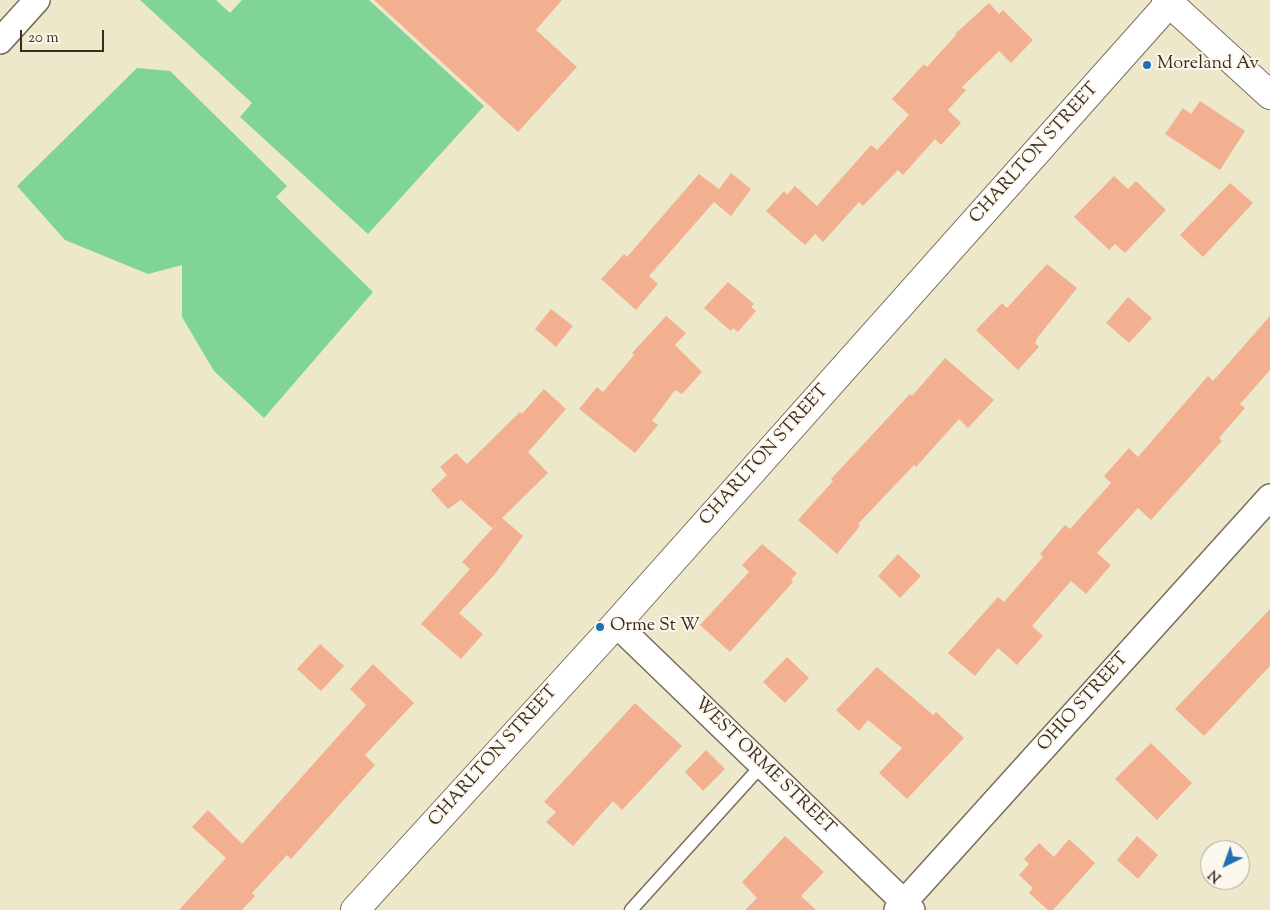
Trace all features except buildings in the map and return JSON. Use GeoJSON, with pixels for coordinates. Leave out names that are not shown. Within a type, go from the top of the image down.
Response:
{"type":"FeatureCollection","features":[{"type":"Feature","properties":{"kind":"street"},"geometry":{"type":"LineString","coordinates":[[0,42],[37,0]]}},
{"type":"Feature","properties":{"kind":"street"},"geometry":{"type":"LineString","coordinates":[[1169,1],[1270,95]]}},
{"type":"Feature","properties":{"kind":"street","name":"CHARLTON STREET"},"geometry":{"type":"LineString","coordinates":[[355,910],[616,624],[1169,1]]}},
{"type":"Feature","properties":{"kind":"street","name":"OHIO STREET"},"geometry":{"type":"LineString","coordinates":[[905,908],[1270,497]]}},
{"type":"Feature","properties":{"kind":"street","name":"WEST ORME STREET"},"geometry":{"type":"LineString","coordinates":[[616,624],[762,765],[905,908]]}},
{"type":"Feature","properties":{"kind":"lane"},"geometry":{"type":"LineString","coordinates":[[631,910],[762,765]]}},
{"type":"Feature","properties":{"kind":"green space"},"geometry":{"type":"Polygon","coordinates":[[[140,0],[216,0],[230,13],[242,0],[369,0],[484,106],[368,234],[240,117],[252,103],[140,0]]]}},
{"type":"Feature","properties":{"kind":"green space"},"geometry":{"type":"Polygon","coordinates":[[[137,68],[170,71],[287,186],[276,197],[373,292],[264,418],[214,371],[182,317],[182,265],[148,274],[65,240],[17,186],[137,68]]]}},
{"type":"Feature","properties":{"kind":"place","name":"Moreland Av"},"geometry":{"type":"Point","coordinates":[1147,65]}},
{"type":"Feature","properties":{"kind":"place","name":"Orme St W"},"geometry":{"type":"Point","coordinates":[600,627]}}]}
